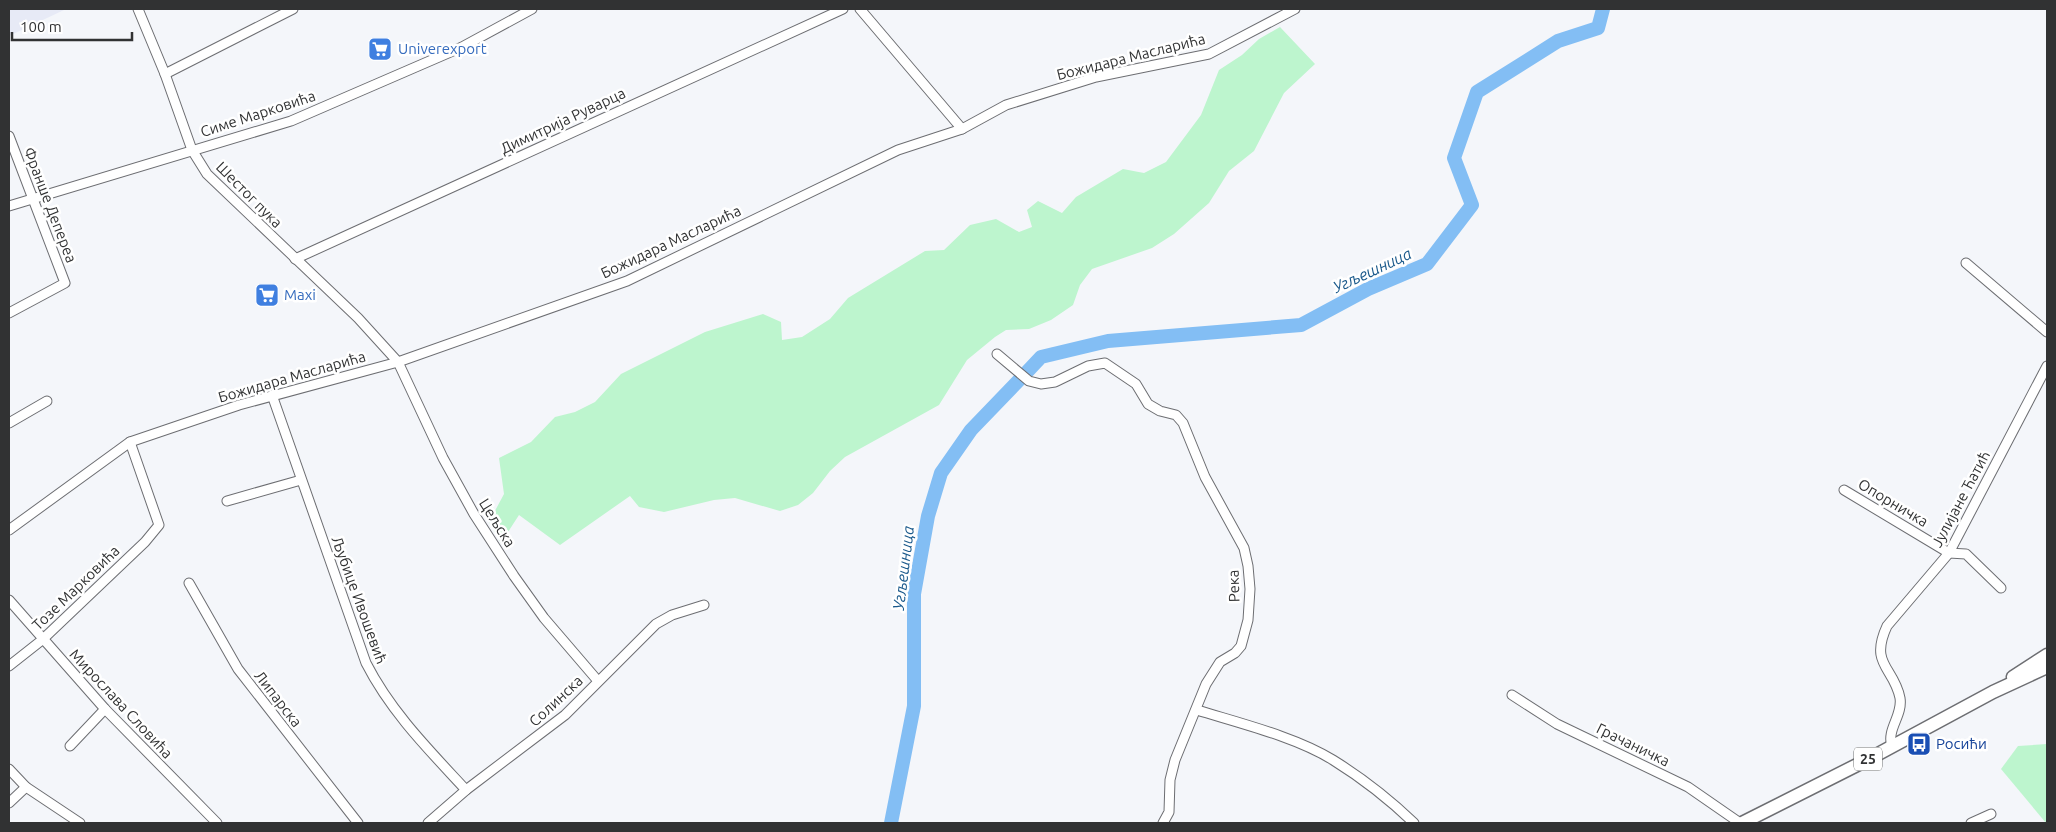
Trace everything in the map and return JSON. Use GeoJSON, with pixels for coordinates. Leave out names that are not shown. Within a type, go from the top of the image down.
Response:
{"type":"FeatureCollection","features":[{"type":"Feature","properties":{"kind":"main road","name":"25"},"geometry":{"type":"LineString","coordinates":[[1993,692],[2031,664],[2047,656]]}},
{"type":"Feature","properties":{"kind":"main road","name":"25"},"geometry":{"type":"LineString","coordinates":[[1741,823],[1892,747],[1993,692],[2047,667]]}},
{"type":"Feature","properties":{"kind":"street","name":"Шестог пука"},"geometry":{"type":"LineString","coordinates":[[138,9],[165,74],[192,150],[207,174],[358,318],[398,362]]}},
{"type":"Feature","properties":{"kind":"street"},"geometry":{"type":"LineString","coordinates":[[165,74],[293,9]]}},
{"type":"Feature","properties":{"kind":"street","name":"Симе Марковића"},"geometry":{"type":"LineString","coordinates":[[9,206],[292,121],[462,47],[532,9]]}},
{"type":"Feature","properties":{"kind":"street","name":"Димитрија Руварца"},"geometry":{"type":"LineString","coordinates":[[295,259],[843,9]]}},
{"type":"Feature","properties":{"kind":"street"},"geometry":{"type":"LineString","coordinates":[[860,9],[962,128]]}},
{"type":"Feature","properties":{"kind":"street","name":"Божидара Масларића"},"geometry":{"type":"LineString","coordinates":[[9,530],[130,442],[272,395],[398,362],[627,281],[898,150],[962,128],[1006,105],[1096,76],[1209,54],[1295,9]]}},
{"type":"Feature","properties":{"kind":"street","name":"Франше Депереа"},"geometry":{"type":"LineString","coordinates":[[9,136],[65,283],[9,312]]}},
{"type":"Feature","properties":{"kind":"street"},"geometry":{"type":"LineString","coordinates":[[1966,263],[2047,332]]}},
{"type":"Feature","properties":{"kind":"street","name":"Река"},"geometry":{"type":"LineString","coordinates":[[997,354],[1028,381],[1041,384],[1055,382],[1088,366],[1105,363],[1121,371],[1136,384],[1148,404],[1160,411],[1176,416],[1183,423],[1205,477],[1244,548],[1250,590],[1248,620],[1241,646],[1235,653],[1220,662],[1213,671],[1172,770],[1169,812],[1163,823]]}},
{"type":"Feature","properties":{"kind":"street","name":"Цељска"},"geometry":{"type":"LineString","coordinates":[[398,362],[443,458],[474,514],[544,618],[598,681]]}},
{"type":"Feature","properties":{"kind":"street","name":"Јулијане Ћатић"},"geometry":{"type":"LineString","coordinates":[[1892,747],[1890,736],[1899,712],[1900,699],[1880,659],[1881,640],[1887,626],[1949,553],[2047,366]]}},
{"type":"Feature","properties":{"kind":"street","name":"Љубице Ивошевић"},"geometry":{"type":"LineString","coordinates":[[272,395],[366,663],[375,680],[404,722],[466,790]]}},
{"type":"Feature","properties":{"kind":"street"},"geometry":{"type":"LineString","coordinates":[[9,424],[47,400]]}},
{"type":"Feature","properties":{"kind":"street","name":"Тозе Марковића"},"geometry":{"type":"LineString","coordinates":[[9,666],[42,640],[144,542],[158,525],[130,442]]}},
{"type":"Feature","properties":{"kind":"street"},"geometry":{"type":"LineString","coordinates":[[227,501],[301,480]]}},
{"type":"Feature","properties":{"kind":"street","name":"Опорничка"},"geometry":{"type":"LineString","coordinates":[[1844,490],[1949,553],[1966,554],[2001,588]]}},
{"type":"Feature","properties":{"kind":"street","name":"Липарска"},"geometry":{"type":"LineString","coordinates":[[189,582],[238,669],[358,823]]}},
{"type":"Feature","properties":{"kind":"street","name":"Мирослава Словића"},"geometry":{"type":"LineString","coordinates":[[9,600],[42,640],[105,709],[216,823]]}},
{"type":"Feature","properties":{"kind":"street","name":"Солинска"},"geometry":{"type":"LineString","coordinates":[[428,823],[466,790],[565,715],[656,624],[672,615],[704,605]]}},
{"type":"Feature","properties":{"kind":"street","name":"Грачаничка"},"geometry":{"type":"LineString","coordinates":[[1512,695],[1558,724],[1688,787],[1741,823]]}},
{"type":"Feature","properties":{"kind":"street"},"geometry":{"type":"LineString","coordinates":[[70,746],[105,709]]}},
{"type":"Feature","properties":{"kind":"street"},"geometry":{"type":"LineString","coordinates":[[1197,710],[1306,746],[1332,759],[1392,802],[1414,823]]}},
{"type":"Feature","properties":{"kind":"street"},"geometry":{"type":"LineString","coordinates":[[9,769],[26,787],[80,823]]}},
{"type":"Feature","properties":{"kind":"street"},"geometry":{"type":"LineString","coordinates":[[9,803],[26,787]]}},
{"type":"Feature","properties":{"kind":"street"},"geometry":{"type":"LineString","coordinates":[[1971,823],[1991,814]]}},
{"type":"Feature","properties":{"kind":"shaded area"},"geometry":{"type":"Polygon","coordinates":[[[9,9],[64,9],[64,10],[9,36],[9,9]]]}},
{"type":"Feature","properties":{"kind":"green space"},"geometry":{"type":"Polygon","coordinates":[[[1280,27],[1315,64],[1284,93],[1254,151],[1229,171],[1209,203],[1174,234],[1152,248],[1092,269],[1080,285],[1073,305],[1051,320],[1029,329],[1006,330],[995,337],[967,360],[939,405],[845,457],[830,471],[813,493],[798,505],[780,511],[735,498],[714,500],[664,512],[639,507],[630,496],[560,545],[519,515],[501,543],[489,522],[504,494],[499,458],[531,442],[555,417],[575,412],[595,402],[621,374],[705,332],[763,314],[781,322],[782,340],[802,337],[830,319],[848,298],[925,251],[944,250],[970,225],[996,219],[1019,232],[1032,227],[1027,210],[1038,201],[1062,213],[1076,197],[1123,169],[1144,173],[1166,162],[1201,115],[1219,70],[1242,55],[1259,39],[1280,27]]]}},
{"type":"Feature","properties":{"kind":"green space"},"geometry":{"type":"Polygon","coordinates":[[[2047,744],[2046,823],[2001,769],[2018,746],[2047,744]]]}},
{"type":"Feature","properties":{"kind":"waterway","name":"Угљешница"},"geometry":{"type":"LineString","coordinates":[[1025,374],[1041,357],[1108,341],[1301,325],[1368,289],[1427,264],[1472,205],[1454,158],[1477,92],[1558,41],[1598,28],[1603,9]]}},
{"type":"Feature","properties":{"kind":"waterway","name":"Угљешница"},"geometry":{"type":"LineString","coordinates":[[891,823],[914,706],[914,594],[928,516],[941,473],[971,430],[1022,377]]}},
{"type":"Feature","properties":{"kind":"place","name":"Univerexport"},"geometry":{"type":"Point","coordinates":[380,49]}},
{"type":"Feature","properties":{"kind":"place","name":"Maxi"},"geometry":{"type":"Point","coordinates":[267,295]}},
{"type":"Feature","properties":{"kind":"place","name":"Росићи"},"geometry":{"type":"Point","coordinates":[1919,744]}}]}
